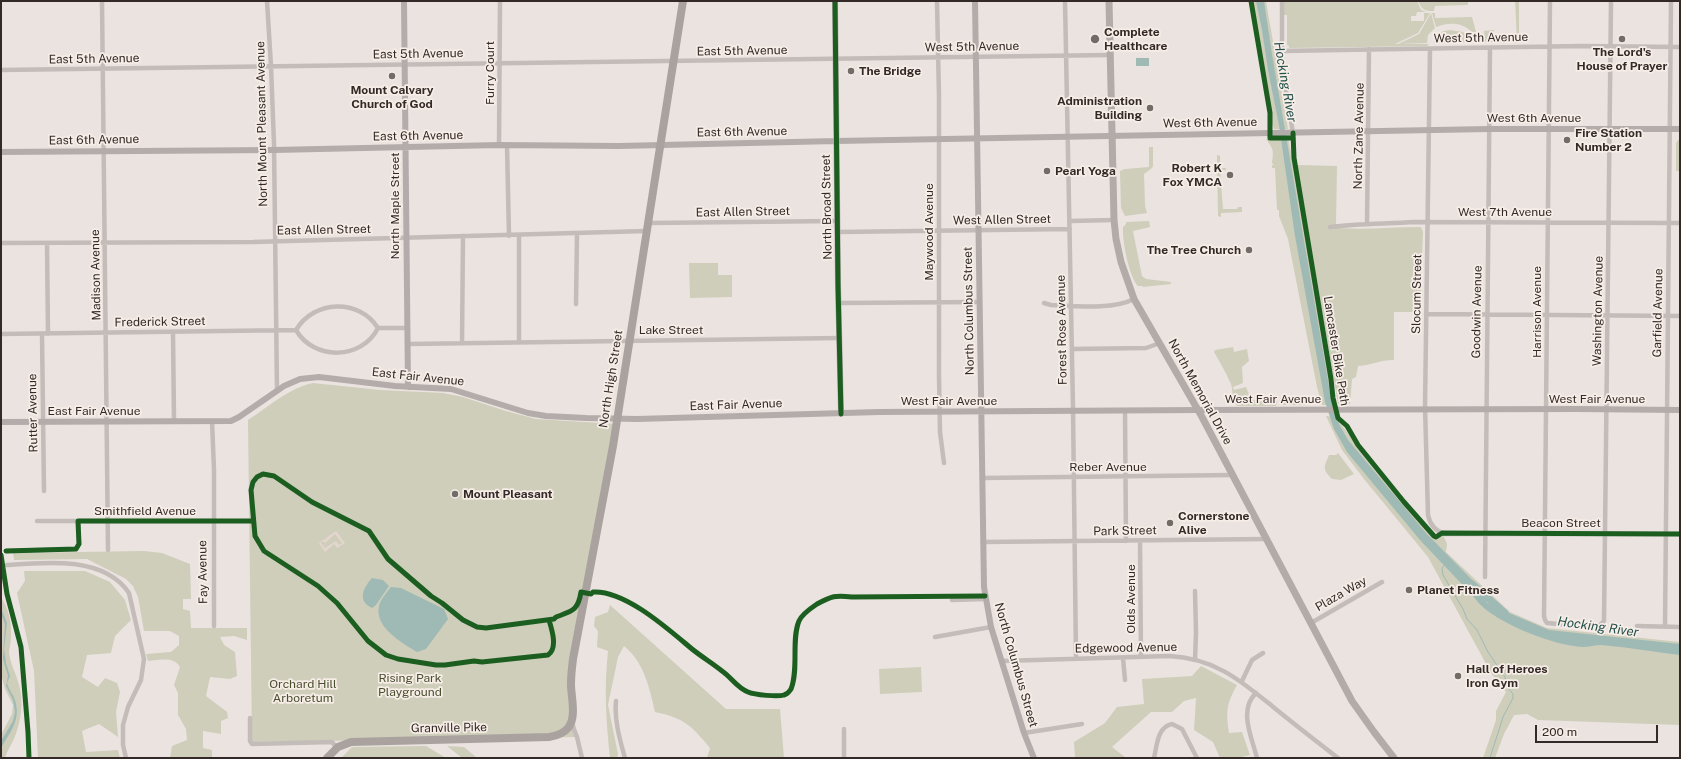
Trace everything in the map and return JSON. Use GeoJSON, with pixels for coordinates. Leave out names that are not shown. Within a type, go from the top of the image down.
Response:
{"type":"FeatureCollection","features":[{"type":"Feature","properties":{"kind":"highway","name":"North High Street"},"geometry":{"type":"LineString","coordinates":[[571,723],[573,715],[571,684],[573,659],[617,419],[683,1]]}},
{"type":"Feature","properties":{"kind":"highway","name":"Granville Pike"},"geometry":{"type":"LineString","coordinates":[[327,758],[336,748],[346,743],[356,741],[549,737],[563,732],[571,723]]}},
{"type":"Feature","properties":{"kind":"main road","name":"North Memorial Drive"},"geometry":{"type":"LineString","coordinates":[[1109,1],[1114,220],[1121,262],[1134,299],[1198,410],[1352,701],[1394,758]]}},
{"type":"Feature","properties":{"kind":"street","name":"Madison Avenue"},"geometry":{"type":"LineString","coordinates":[[102,1],[107,333],[108,550]]}},
{"type":"Feature","properties":{"kind":"street","name":"North Mount Pleasant Avenue"},"geometry":{"type":"LineString","coordinates":[[267,1],[274,150],[275,331],[277,391]]}},
{"type":"Feature","properties":{"kind":"street","name":"North Maple Street"},"geometry":{"type":"LineString","coordinates":[[404,1],[408,386]]}},
{"type":"Feature","properties":{"kind":"street","name":"Furry Court"},"geometry":{"type":"LineString","coordinates":[[499,146],[500,1]]}},
{"type":"Feature","properties":{"kind":"street","name":"North Broad Street"},"geometry":{"type":"LineString","coordinates":[[835,1],[838,304],[841,414]]}},
{"type":"Feature","properties":{"kind":"street","name":"Maywood Avenue"},"geometry":{"type":"LineString","coordinates":[[937,1],[939,58],[940,412],[941,446],[944,463]]}},
{"type":"Feature","properties":{"kind":"street","name":"North Columbus Street"},"geometry":{"type":"LineString","coordinates":[[975,1],[983,542],[986,599],[991,627],[1024,733],[1034,758]]}},
{"type":"Feature","properties":{"kind":"street","name":"Forest Rose Avenue"},"geometry":{"type":"LineString","coordinates":[[1065,1],[1070,221],[1076,659]]}},
{"type":"Feature","properties":{"kind":"street"},"geometry":{"type":"LineString","coordinates":[[1282,1],[1284,85],[1291,133]]}},
{"type":"Feature","properties":{"kind":"street","name":"Harrison Avenue"},"geometry":{"type":"LineString","coordinates":[[1550,1],[1550,129],[1544,595],[1545,620],[1547,623],[1591,627],[1600,626],[1604,620]]}},
{"type":"Feature","properties":{"kind":"street","name":"Washington Avenue"},"geometry":{"type":"LineString","coordinates":[[1604,620],[1611,1]]}},
{"type":"Feature","properties":{"kind":"street","name":"Garfield Avenue"},"geometry":{"type":"LineString","coordinates":[[1665,626],[1671,1]]}},
{"type":"Feature","properties":{"kind":"street","name":"West 5th Avenue"},"geometry":{"type":"LineString","coordinates":[[1282,51],[1610,46],[1680,47]]}},
{"type":"Feature","properties":{"kind":"street","name":"Goodwin Avenue"},"geometry":{"type":"LineString","coordinates":[[1484,577],[1486,534],[1486,314],[1490,48]]}},
{"type":"Feature","properties":{"kind":"street","name":"North Zane Avenue"},"geometry":{"type":"LineString","coordinates":[[1367,223],[1369,49]]}},
{"type":"Feature","properties":{"kind":"street","name":"Slocum Street"},"geometry":{"type":"LineString","coordinates":[[1430,49],[1425,410],[1428,515],[1433,527],[1442,533]]}},
{"type":"Feature","properties":{"kind":"street","name":"West 5th Avenue"},"geometry":{"type":"LineString","coordinates":[[835,59],[1110,55]]}},
{"type":"Feature","properties":{"kind":"street","name":"East 5th Avenue"},"geometry":{"type":"LineString","coordinates":[[1,70],[835,59]]}},
{"type":"Feature","properties":{"kind":"street","name":"West 6th Avenue"},"geometry":{"type":"LineString","coordinates":[[836,140],[1489,129],[1680,129]]}},
{"type":"Feature","properties":{"kind":"street","name":"East 6th Avenue"},"geometry":{"type":"LineString","coordinates":[[1,152],[619,146],[751,144],[836,140]]}},
{"type":"Feature","properties":{"kind":"street"},"geometry":{"type":"LineString","coordinates":[[507,146],[509,236]]}},
{"type":"Feature","properties":{"kind":"street"},"geometry":{"type":"LineString","coordinates":[[1070,221],[1114,220]]}},
{"type":"Feature","properties":{"kind":"street","name":"East Allen Street"},"geometry":{"type":"LineString","coordinates":[[1,243],[274,241],[519,236],[577,234],[647,227],[837,221]]}},
{"type":"Feature","properties":{"kind":"street","name":"West 7th Avenue"},"geometry":{"type":"LineString","coordinates":[[1330,227],[1367,223],[1378,225],[1428,222],[1680,223]]}},
{"type":"Feature","properties":{"kind":"street","name":"West Allen Street"},"geometry":{"type":"LineString","coordinates":[[838,232],[1070,229]]}},
{"type":"Feature","properties":{"kind":"street"},"geometry":{"type":"LineString","coordinates":[[576,304],[577,234]]}},
{"type":"Feature","properties":{"kind":"street"},"geometry":{"type":"LineString","coordinates":[[462,343],[463,236]]}},
{"type":"Feature","properties":{"kind":"street"},"geometry":{"type":"LineString","coordinates":[[519,236],[519,342]]}},
{"type":"Feature","properties":{"kind":"street"},"geometry":{"type":"LineString","coordinates":[[47,243],[48,334]]}},
{"type":"Feature","properties":{"kind":"street"},"geometry":{"type":"LineString","coordinates":[[1044,303],[1051,305],[1112,305],[1126,303],[1134,299]]}},
{"type":"Feature","properties":{"kind":"street"},"geometry":{"type":"LineString","coordinates":[[838,304],[980,302]]}},
{"type":"Feature","properties":{"kind":"street"},"geometry":{"type":"LineString","coordinates":[[335,307],[354,308],[363,312],[371,318],[378,328],[373,337],[360,348],[352,351],[330,352],[312,346],[302,339],[296,330],[302,320],[311,313],[322,309],[335,307]]}},
{"type":"Feature","properties":{"kind":"street"},"geometry":{"type":"LineString","coordinates":[[1426,314],[1680,316]]}},
{"type":"Feature","properties":{"kind":"street"},"geometry":{"type":"LineString","coordinates":[[378,328],[407,328]]}},
{"type":"Feature","properties":{"kind":"street","name":"Frederick Street"},"geometry":{"type":"LineString","coordinates":[[1,334],[296,330]]}},
{"type":"Feature","properties":{"kind":"street"},"geometry":{"type":"LineString","coordinates":[[173,332],[174,421]]}},
{"type":"Feature","properties":{"kind":"street","name":"Rutter Avenue"},"geometry":{"type":"LineString","coordinates":[[42,334],[44,491]]}},
{"type":"Feature","properties":{"kind":"street","name":"Lake Street"},"geometry":{"type":"LineString","coordinates":[[407,344],[839,338]]}},
{"type":"Feature","properties":{"kind":"street"},"geometry":{"type":"LineString","coordinates":[[1072,349],[1146,348],[1160,343]]}},
{"type":"Feature","properties":{"kind":"street","name":"East Fair Avenue"},"geometry":{"type":"LineString","coordinates":[[1,422],[233,420],[277,391],[300,379],[319,377],[380,385],[438,388],[459,391],[517,410],[538,414],[617,419],[841,414]]}},
{"type":"Feature","properties":{"kind":"street","name":"West Fair Avenue"},"geometry":{"type":"LineString","coordinates":[[841,414],[1198,410],[1680,410]]}},
{"type":"Feature","properties":{"kind":"street"},"geometry":{"type":"LineString","coordinates":[[1125,411],[1126,541]]}},
{"type":"Feature","properties":{"kind":"street","name":"Fay Avenue"},"geometry":{"type":"LineString","coordinates":[[212,421],[214,470],[214,626]]}},
{"type":"Feature","properties":{"kind":"street","name":"Reber Avenue"},"geometry":{"type":"LineString","coordinates":[[982,478],[1233,475]]}},
{"type":"Feature","properties":{"kind":"street","name":"Smithfield Avenue"},"geometry":{"type":"LineString","coordinates":[[38,521],[213,521]]}},
{"type":"Feature","properties":{"kind":"street"},"geometry":{"type":"LineString","coordinates":[[6,551],[76,549],[79,544],[78,521]]}},
{"type":"Feature","properties":{"kind":"street","name":"Beacon Street"},"geometry":{"type":"LineString","coordinates":[[1442,533],[1680,534]]}},
{"type":"Feature","properties":{"kind":"street","name":"Park Street"},"geometry":{"type":"LineString","coordinates":[[983,542],[1267,539]]}},
{"type":"Feature","properties":{"kind":"street","name":"Olds Avenue"},"geometry":{"type":"LineString","coordinates":[[1140,541],[1142,657]]}},
{"type":"Feature","properties":{"kind":"street"},"geometry":{"type":"LineString","coordinates":[[7,565],[82,564],[110,576],[123,586],[129,594],[144,659],[141,680],[128,707],[123,725],[126,758]]}},
{"type":"Feature","properties":{"kind":"street","name":"Plaza Way"},"geometry":{"type":"LineString","coordinates":[[1311,623],[1382,582]]}},
{"type":"Feature","properties":{"kind":"street"},"geometry":{"type":"LineString","coordinates":[[1195,591],[1195,660]]}},
{"type":"Feature","properties":{"kind":"street"},"geometry":{"type":"LineString","coordinates":[[952,600],[986,599]]}},
{"type":"Feature","properties":{"kind":"street"},"geometry":{"type":"LineString","coordinates":[[1637,626],[1680,627]]}},
{"type":"Feature","properties":{"kind":"street"},"geometry":{"type":"LineString","coordinates":[[935,636],[991,627]]}},
{"type":"Feature","properties":{"kind":"street"},"geometry":{"type":"LineString","coordinates":[[1242,681],[1252,660],[1263,653]]}},
{"type":"Feature","properties":{"kind":"street","name":"Edgewood Avenue"},"geometry":{"type":"LineString","coordinates":[[1002,661],[1176,656],[1195,660],[1221,669],[1242,681],[1338,758]]}},
{"type":"Feature","properties":{"kind":"street"},"geometry":{"type":"LineString","coordinates":[[1123,658],[1125,680]]}},
{"type":"Feature","properties":{"kind":"street"},"geometry":{"type":"LineString","coordinates":[[1256,693],[1249,701],[1247,715],[1257,758]]}},
{"type":"Feature","properties":{"kind":"street"},"geometry":{"type":"LineString","coordinates":[[616,702],[615,710],[625,758]]}},
{"type":"Feature","properties":{"kind":"street"},"geometry":{"type":"LineString","coordinates":[[250,718],[249,735],[252,744],[332,742],[336,748]]}},
{"type":"Feature","properties":{"kind":"street","name":"North High Street"},"geometry":{"type":"LineString","coordinates":[[571,723],[577,737],[582,758]]}},
{"type":"Feature","properties":{"kind":"street"},"geometry":{"type":"LineString","coordinates":[[1024,733],[1082,724]]}},
{"type":"Feature","properties":{"kind":"street"},"geometry":{"type":"LineString","coordinates":[[1154,758],[1161,730],[1172,724],[1182,729],[1197,758]]}},
{"type":"Feature","properties":{"kind":"street"},"geometry":{"type":"LineString","coordinates":[[844,729],[844,758]]}},
{"type":"Feature","properties":{"kind":"green space"},"geometry":{"type":"Polygon","coordinates":[[[1252,1],[1266,1],[1288,129],[1274,129],[1271,121],[1269,92],[1252,1]]]}},
{"type":"Feature","properties":{"kind":"green space"},"geometry":{"type":"Polygon","coordinates":[[[1284,1],[1417,1],[1421,10],[1426,12],[1417,12],[1416,16],[1411,16],[1411,21],[1424,21],[1424,13],[1430,13],[1418,33],[1395,44],[1429,44],[1427,46],[1289,48],[1287,45],[1287,15],[1284,15],[1284,1]]]}},
{"type":"Feature","properties":{"kind":"green space"},"geometry":{"type":"Polygon","coordinates":[[[1418,1],[1468,1],[1468,5],[1435,6],[1434,11],[1431,11],[1422,8],[1418,1]]]}},
{"type":"Feature","properties":{"kind":"green space"},"geometry":{"type":"Polygon","coordinates":[[[1515,1],[1519,1],[1519,43],[1514,43],[1513,41],[1517,40],[1515,1]]]}},
{"type":"Feature","properties":{"kind":"green space"},"geometry":{"type":"Polygon","coordinates":[[[1431,13],[1435,28],[1428,35],[1427,43],[1398,44],[1419,34],[1431,13]]]}},
{"type":"Feature","properties":{"kind":"green space"},"geometry":{"type":"Polygon","coordinates":[[[1432,13],[1435,13],[1435,18],[1472,17],[1476,32],[1472,32],[1464,26],[1455,24],[1446,24],[1436,27],[1432,13]]]}},
{"type":"Feature","properties":{"kind":"green space"},"geometry":{"type":"Polygon","coordinates":[[[1450,30],[1463,32],[1468,37],[1469,42],[1434,43],[1437,35],[1441,32],[1450,30]]]}},
{"type":"Feature","properties":{"kind":"green space"},"geometry":{"type":"Polygon","coordinates":[[[1494,30],[1493,39],[1505,39],[1505,42],[1485,42],[1484,31],[1494,30]]]}},
{"type":"Feature","properties":{"kind":"green space"},"geometry":{"type":"Polygon","coordinates":[[[1288,138],[1334,405],[1322,405],[1317,387],[1288,239],[1279,216],[1279,210],[1277,210],[1275,168],[1272,168],[1272,165],[1274,165],[1272,163],[1273,152],[1272,147],[1266,139],[1288,138]]]}},
{"type":"Feature","properties":{"kind":"green space"},"geometry":{"type":"Polygon","coordinates":[[[1680,140],[1680,171],[1676,171],[1676,143],[1680,140]]]}},
{"type":"Feature","properties":{"kind":"green space"},"geometry":{"type":"Polygon","coordinates":[[[1149,147],[1153,147],[1153,166],[1144,174],[1145,206],[1147,213],[1125,216],[1121,208],[1120,171],[1125,169],[1149,167],[1149,147]]]}},
{"type":"Feature","properties":{"kind":"green space"},"geometry":{"type":"Polygon","coordinates":[[[1217,155],[1220,156],[1220,168],[1226,168],[1226,170],[1220,170],[1223,209],[1237,209],[1238,207],[1242,207],[1242,212],[1221,213],[1221,217],[1218,216],[1217,155]]]}},
{"type":"Feature","properties":{"kind":"green space"},"geometry":{"type":"Polygon","coordinates":[[[1297,165],[1337,166],[1336,224],[1339,228],[1370,229],[1421,227],[1423,232],[1420,312],[1394,312],[1394,360],[1358,366],[1356,377],[1352,379],[1350,404],[1338,404],[1297,165]]]}},
{"type":"Feature","properties":{"kind":"green space"},"geometry":{"type":"Polygon","coordinates":[[[1149,221],[1150,227],[1133,231],[1142,276],[1146,279],[1171,282],[1171,284],[1143,287],[1138,286],[1129,267],[1125,249],[1123,227],[1126,222],[1149,221]]]}},
{"type":"Feature","properties":{"kind":"green space"},"geometry":{"type":"Polygon","coordinates":[[[689,263],[718,263],[718,275],[732,275],[732,297],[690,298],[689,263]]]}},
{"type":"Feature","properties":{"kind":"green space"},"geometry":{"type":"Polygon","coordinates":[[[1233,347],[1234,352],[1247,349],[1249,361],[1242,367],[1243,383],[1233,387],[1234,390],[1246,387],[1254,400],[1275,400],[1277,402],[1276,406],[1237,406],[1233,397],[1231,384],[1214,352],[1215,350],[1233,347]]]}},
{"type":"Feature","properties":{"kind":"green space"},"geometry":{"type":"Polygon","coordinates":[[[313,383],[380,390],[443,393],[463,397],[536,419],[616,424],[573,659],[572,709],[578,737],[252,742],[248,420],[287,393],[304,385],[313,383]]]}},
{"type":"Feature","properties":{"kind":"green space"},"geometry":{"type":"Polygon","coordinates":[[[1299,399],[1304,400],[1305,405],[1283,405],[1283,402],[1299,399]]]}},
{"type":"Feature","properties":{"kind":"green space"},"geometry":{"type":"Polygon","coordinates":[[[1326,416],[1336,417],[1361,452],[1404,505],[1411,510],[1434,537],[1443,535],[1447,544],[1446,552],[1510,612],[1547,628],[1680,642],[1680,725],[1538,720],[1527,714],[1514,715],[1504,734],[1495,758],[1483,758],[1496,720],[1496,711],[1506,692],[1491,673],[1428,557],[1342,450],[1326,416]]]}},
{"type":"Feature","properties":{"kind":"green space"},"geometry":{"type":"Polygon","coordinates":[[[1338,453],[1354,474],[1341,480],[1332,479],[1325,470],[1329,455],[1336,455],[1338,453]]]}},
{"type":"Feature","properties":{"kind":"green space"},"geometry":{"type":"Polygon","coordinates":[[[144,551],[162,553],[190,564],[191,599],[183,599],[183,609],[190,611],[191,628],[247,628],[247,640],[234,636],[220,637],[224,645],[235,652],[237,676],[230,679],[210,677],[206,696],[227,712],[228,718],[221,721],[221,734],[203,731],[203,748],[212,750],[212,758],[170,758],[172,746],[187,740],[186,729],[178,715],[178,693],[174,685],[180,667],[174,661],[170,660],[148,661],[146,654],[171,652],[179,645],[179,636],[170,631],[144,631],[138,597],[133,586],[126,579],[87,559],[14,560],[13,553],[144,551]]]}},
{"type":"Feature","properties":{"kind":"green space"},"geometry":{"type":"Polygon","coordinates":[[[24,571],[85,571],[110,582],[125,600],[131,620],[115,636],[111,653],[87,655],[82,677],[98,687],[105,678],[117,683],[120,692],[116,712],[118,737],[99,724],[82,731],[86,752],[118,750],[120,758],[38,758],[34,671],[17,593],[25,581],[24,571]]]}},
{"type":"Feature","properties":{"kind":"green space"},"geometry":{"type":"Polygon","coordinates":[[[1,597],[6,607],[10,622],[11,640],[9,653],[21,692],[21,712],[18,726],[5,758],[1,758],[1,735],[12,714],[13,705],[5,689],[1,674],[1,597]]]}},
{"type":"Feature","properties":{"kind":"green space"},"geometry":{"type":"Polygon","coordinates":[[[610,605],[726,709],[780,709],[784,758],[707,758],[710,748],[692,728],[680,720],[655,712],[645,676],[637,660],[624,646],[618,657],[608,705],[618,754],[617,758],[610,758],[606,704],[608,651],[597,647],[598,631],[594,626],[595,617],[608,612],[610,605]]]}},
{"type":"Feature","properties":{"kind":"green space"},"geometry":{"type":"Polygon","coordinates":[[[1201,666],[1237,685],[1228,708],[1227,719],[1229,733],[1242,732],[1250,755],[1237,758],[1220,758],[1213,742],[1194,730],[1196,698],[1184,701],[1172,712],[1151,712],[1112,747],[1126,758],[1074,758],[1074,742],[1105,723],[1117,707],[1144,704],[1142,679],[1192,676],[1201,666]]]}},
{"type":"Feature","properties":{"kind":"green space"},"geometry":{"type":"Polygon","coordinates":[[[921,667],[922,692],[880,694],[879,669],[921,667]]]}},
{"type":"Feature","properties":{"kind":"green space"},"geometry":{"type":"Polygon","coordinates":[[[426,746],[446,758],[341,758],[352,747],[426,746]]]}},
{"type":"Feature","properties":{"kind":"green space"},"geometry":{"type":"Polygon","coordinates":[[[447,746],[464,747],[477,758],[462,758],[447,746]]]}},
{"type":"Feature","properties":{"kind":"shaded area"},"geometry":{"type":"Polygon","coordinates":[[[336,531],[345,543],[337,548],[334,544],[325,552],[319,543],[324,539],[326,540],[326,538],[336,531]],[[335,534],[325,543],[323,541],[321,543],[325,548],[336,541],[339,545],[342,543],[335,534]]]}},
{"type":"Feature","properties":{"kind":"water"},"geometry":{"type":"Polygon","coordinates":[[[1256,1],[1264,1],[1331,398],[1339,424],[1348,440],[1426,533],[1478,586],[1487,603],[1503,608],[1509,613],[1549,630],[1680,644],[1680,655],[1601,645],[1583,647],[1571,646],[1523,631],[1493,615],[1482,606],[1420,540],[1347,452],[1334,429],[1325,402],[1295,236],[1279,125],[1256,1]]]}},
{"type":"Feature","properties":{"kind":"water"},"geometry":{"type":"Polygon","coordinates":[[[1136,58],[1149,58],[1149,66],[1136,66],[1136,58]]]}},
{"type":"Feature","properties":{"kind":"water"},"geometry":{"type":"Polygon","coordinates":[[[372,578],[383,580],[389,586],[376,605],[372,608],[364,602],[363,594],[366,586],[372,578]]]}},
{"type":"Feature","properties":{"kind":"water"},"geometry":{"type":"Polygon","coordinates":[[[391,587],[401,588],[444,609],[448,619],[426,649],[417,652],[390,634],[381,621],[379,606],[391,587]]]}},
{"type":"Feature","properties":{"kind":"water"},"geometry":{"type":"Polygon","coordinates":[[[1,608],[7,623],[4,649],[10,676],[7,683],[14,698],[17,710],[13,727],[1,748],[1,741],[13,721],[15,712],[13,700],[6,686],[8,676],[3,659],[5,624],[1,614],[1,608]]]}},
{"type":"Feature","properties":{"kind":"waterway"},"geometry":{"type":"LineString","coordinates":[[1445,565],[1442,568],[1443,575],[1463,609],[1467,619],[1477,630],[1488,652],[1505,677],[1506,686],[1513,694],[1513,698],[1503,717],[1490,758]]}},
{"type":"Feature","properties":{"kind":"waterway","name":"Hocking River"},"geometry":{"type":"LineString","coordinates":[[1472,584],[1505,613]]}},
{"type":"Feature","properties":{"kind":"cycle path"},"geometry":{"type":"LineString","coordinates":[[835,1],[841,414]]}},
{"type":"Feature","properties":{"kind":"cycle path"},"geometry":{"type":"LineString","coordinates":[[1251,1],[1270,113],[1270,138],[1293,138]]}},
{"type":"Feature","properties":{"kind":"cycle path","name":"Lancaster Bike Path"},"geometry":{"type":"LineString","coordinates":[[1293,133],[1294,158],[1333,398],[1338,418],[1347,426],[1358,445],[1404,502],[1434,536],[1436,537],[1442,533],[1680,534]]}},
{"type":"Feature","properties":{"kind":"cycle path"},"geometry":{"type":"LineString","coordinates":[[549,620],[554,643],[553,648],[548,655],[445,665],[398,659],[386,655],[368,641],[337,603],[318,586],[264,551],[255,536],[251,490],[253,482],[257,477],[263,474],[274,476],[312,502],[369,531],[388,559],[431,596],[463,620],[477,627],[486,628],[554,619],[576,607],[581,592],[591,594],[593,592],[605,593],[619,597],[646,612],[725,673],[741,688],[756,694],[781,696],[789,692],[793,681],[796,637],[799,621],[809,609],[826,599],[841,596],[985,596]]}},
{"type":"Feature","properties":{"kind":"cycle path"},"geometry":{"type":"LineString","coordinates":[[6,551],[76,549],[79,544],[78,521],[253,521]]}},
{"type":"Feature","properties":{"kind":"cycle path"},"geometry":{"type":"LineString","coordinates":[[1,555],[7,594],[21,647],[29,758]]}},
{"type":"Feature","properties":{"kind":"place","name":"Complete Healthcare"},"geometry":{"type":"Point","coordinates":[1095,39]}},
{"type":"Feature","properties":{"kind":"place","name":"The Lord's House of Prayer"},"geometry":{"type":"Point","coordinates":[1622,39]}},
{"type":"Feature","properties":{"kind":"place","name":"The Bridge"},"geometry":{"type":"Point","coordinates":[851,71]}},
{"type":"Feature","properties":{"kind":"place","name":"Mount Calvary Church of God"},"geometry":{"type":"Point","coordinates":[392,76]}},
{"type":"Feature","properties":{"kind":"place","name":"Administration Building"},"geometry":{"type":"Point","coordinates":[1150,108]}},
{"type":"Feature","properties":{"kind":"place","name":"Fire Station Number 2"},"geometry":{"type":"Point","coordinates":[1567,140]}},
{"type":"Feature","properties":{"kind":"place","name":"Pearl Yoga"},"geometry":{"type":"Point","coordinates":[1047,171]}},
{"type":"Feature","properties":{"kind":"place","name":"Robert K Fox YMCA"},"geometry":{"type":"Point","coordinates":[1230,175]}},
{"type":"Feature","properties":{"kind":"place","name":"The Tree Church"},"geometry":{"type":"Point","coordinates":[1249,250]}},
{"type":"Feature","properties":{"kind":"place","name":"Mount Pleasant"},"geometry":{"type":"Point","coordinates":[455,494]}},
{"type":"Feature","properties":{"kind":"place","name":"Cornerstone Alive"},"geometry":{"type":"Point","coordinates":[1170,523]}},
{"type":"Feature","properties":{"kind":"place","name":"Planet Fitness"},"geometry":{"type":"Point","coordinates":[1409,590]}},
{"type":"Feature","properties":{"kind":"place","name":"Hall of Heroes Iron Gym"},"geometry":{"type":"Point","coordinates":[1458,676]}},
{"type":"Feature","properties":{"kind":"park label","name":"Rising Park Playground"},"geometry":{"type":"Point","coordinates":[410,685]}},
{"type":"Feature","properties":{"kind":"park label","name":"Orchard Hill Arboretum"},"geometry":{"type":"Point","coordinates":[303,691]}}]}
